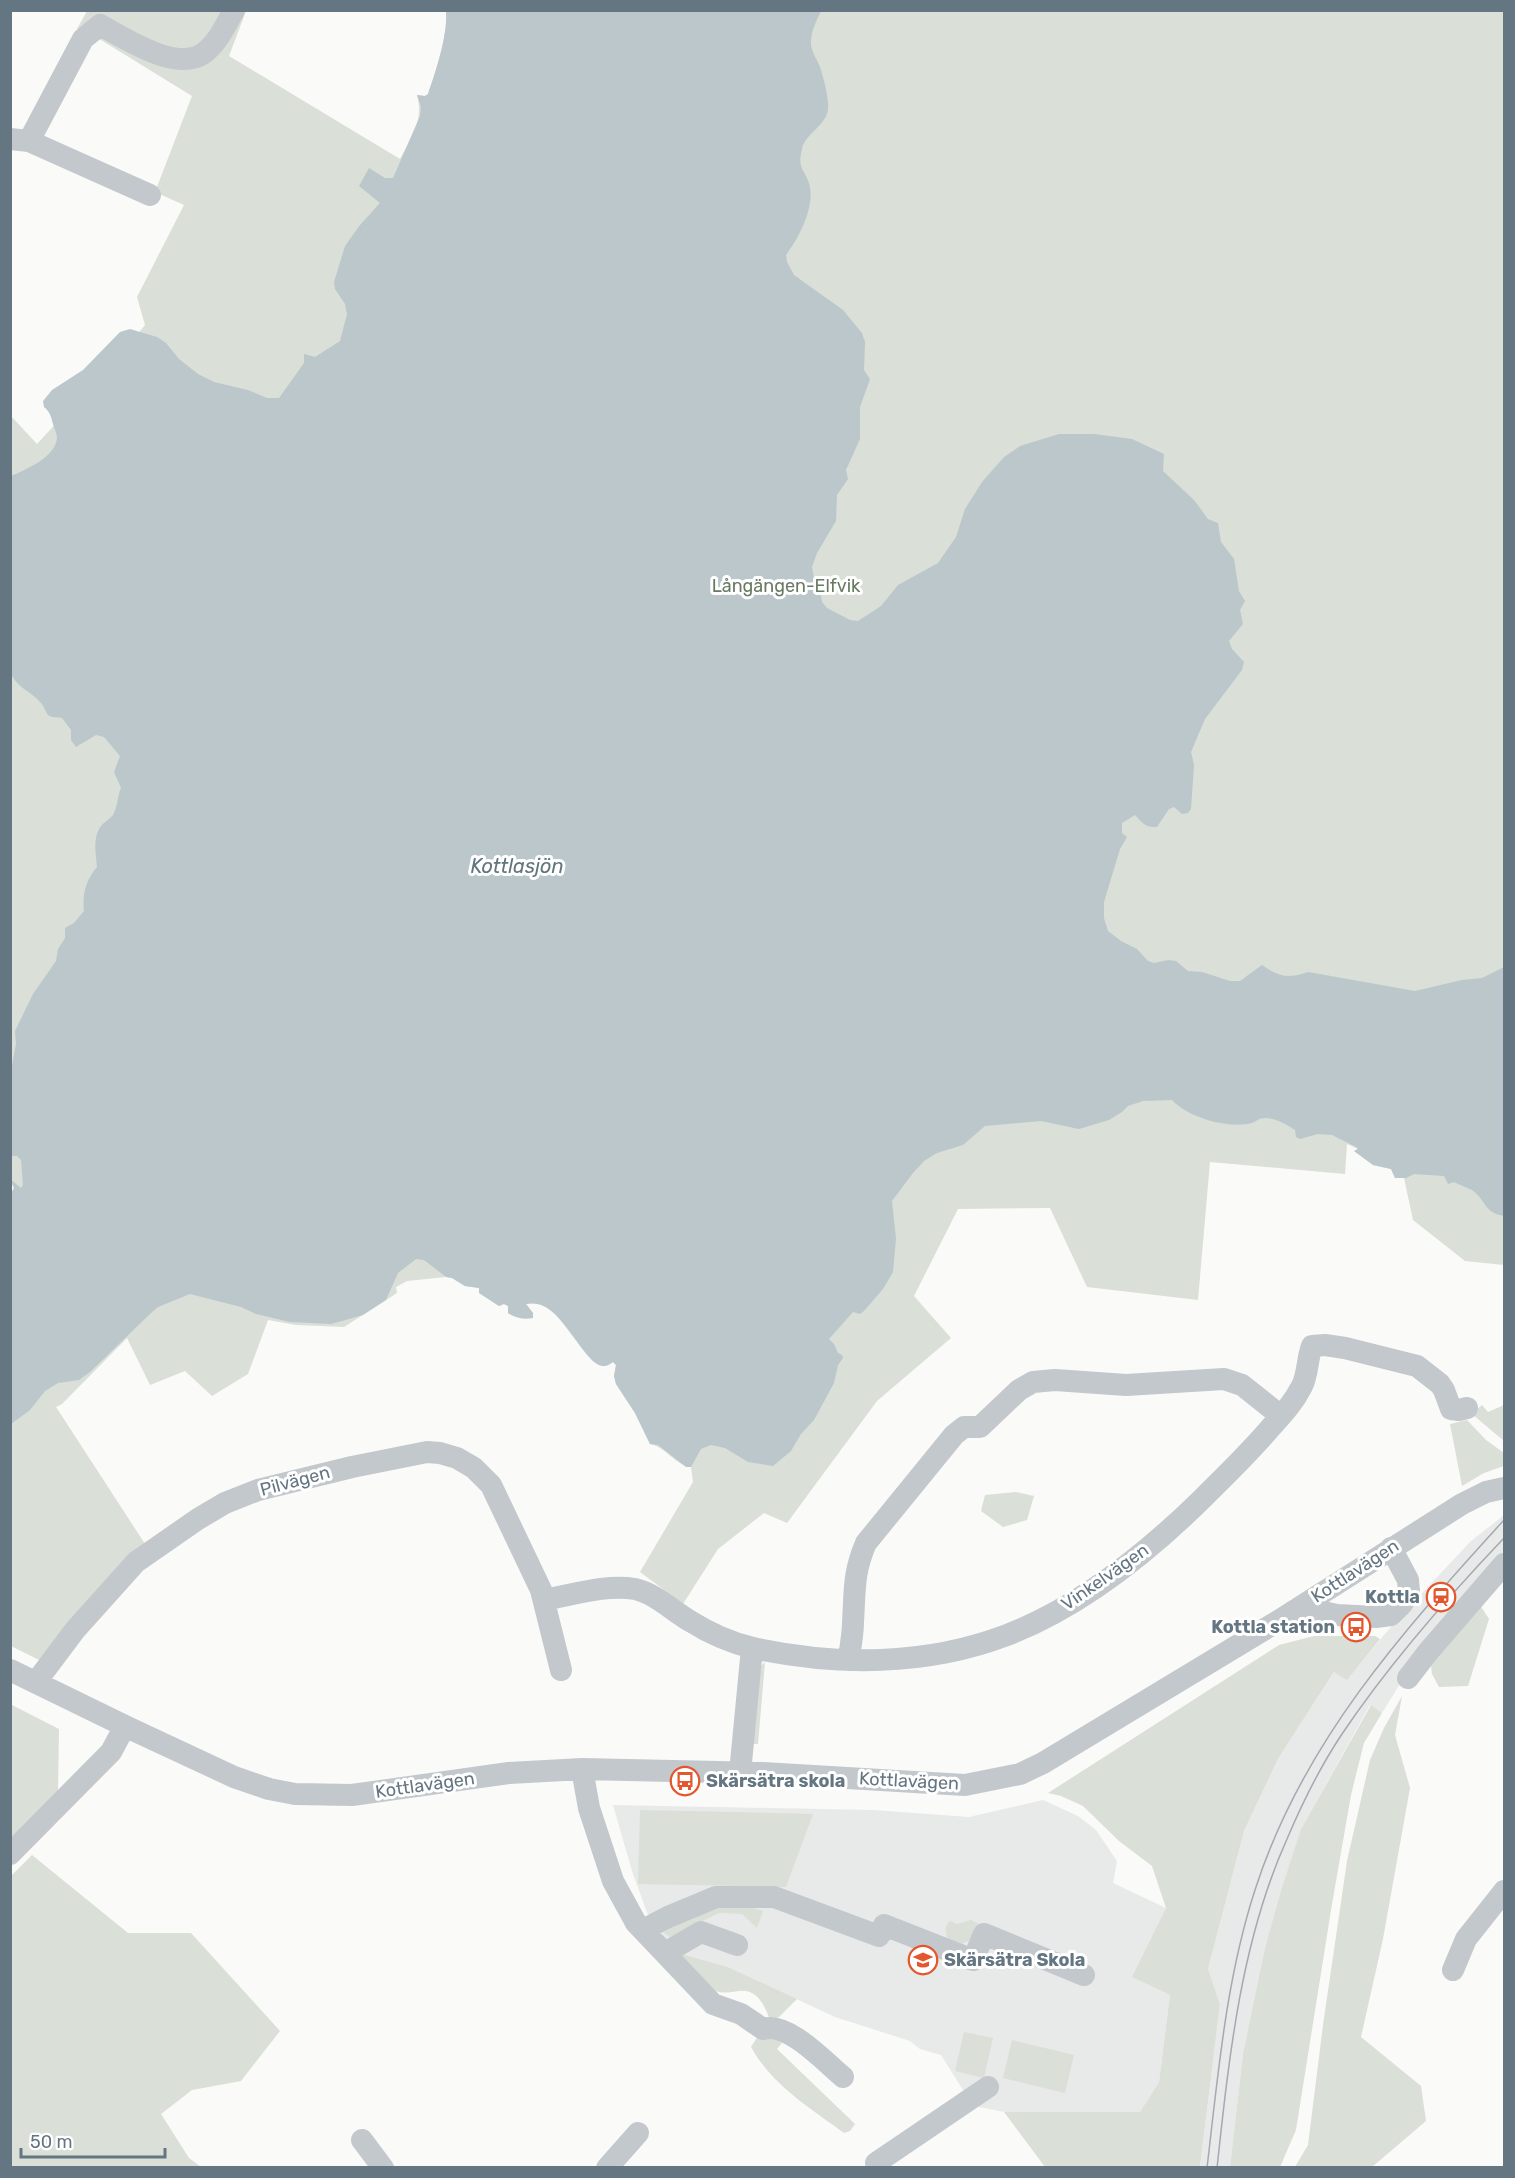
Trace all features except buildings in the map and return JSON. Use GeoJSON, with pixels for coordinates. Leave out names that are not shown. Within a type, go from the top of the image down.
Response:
{"type":"FeatureCollection","features":[{"type":"Feature","properties":{"kind":"street"},"geometry":{"type":"LineString","coordinates":[[150,195],[20,140],[83,39],[100,25],[146,49],[171,58],[191,58],[204,54],[213,44],[223,32],[234,10]]}},
{"type":"Feature","properties":{"kind":"street","name":"Vinkelvägen"},"geometry":{"type":"LineString","coordinates":[[752,1648],[820,1659],[895,1660],[960,1648],[1007,1635],[1063,1608],[1126,1566],[1183,1518],[1248,1453],[1293,1402],[1303,1385],[1312,1346],[1325,1345],[1418,1366],[1440,1384],[1450,1409],[1467,1408]]}},
{"type":"Feature","properties":{"kind":"street"},"geometry":{"type":"LineString","coordinates":[[849,1660],[855,1576],[858,1561],[866,1543],[954,1435],[964,1427],[980,1427],[1019,1390],[1033,1382],[1055,1380],[1126,1385],[1224,1379],[1242,1385],[1281,1416]]}},
{"type":"Feature","properties":{"kind":"street","name":"Pilvägen"},"geometry":{"type":"LineString","coordinates":[[36,1682],[75,1630],[136,1562],[225,1503],[258,1490],[352,1467],[427,1452],[457,1458],[474,1468],[491,1485],[541,1590],[561,1670]]}},
{"type":"Feature","properties":{"kind":"street","name":"Kottlavägen"},"geometry":{"type":"LineString","coordinates":[[10,1670],[234,1777],[269,1789],[295,1794],[352,1795],[508,1773],[582,1769],[740,1773],[965,1785],[1020,1774],[1068,1748],[1300,1607],[1462,1504],[1486,1492],[1504,1488]]}},
{"type":"Feature","properties":{"kind":"street"},"geometry":{"type":"LineString","coordinates":[[1300,1607],[1337,1616],[1376,1617],[1391,1614],[1402,1604],[1409,1592],[1408,1580],[1391,1548]]}},
{"type":"Feature","properties":{"kind":"street"},"geometry":{"type":"LineString","coordinates":[[1408,1678],[1504,1564]]}},
{"type":"Feature","properties":{"kind":"street"},"geometry":{"type":"LineString","coordinates":[[544,1600],[623,1587],[638,1589],[712,1634],[752,1648],[740,1773]]}},
{"type":"Feature","properties":{"kind":"street"},"geometry":{"type":"LineString","coordinates":[[10,1854],[111,1752],[125,1726]]}},
{"type":"Feature","properties":{"kind":"street"},"geometry":{"type":"LineString","coordinates":[[582,1769],[589,1808],[613,1881],[636,1923],[713,2004],[741,2014],[763,2029],[771,2026],[788,2031],[843,2077]]}},
{"type":"Feature","properties":{"kind":"street"},"geometry":{"type":"LineString","coordinates":[[1453,1970],[1466,1939],[1504,1891]]}},
{"type":"Feature","properties":{"kind":"street"},"geometry":{"type":"LineString","coordinates":[[643,1930],[716,1897],[774,1897],[879,1936],[884,1925],[974,1960],[984,1934],[1084,1975]]}},
{"type":"Feature","properties":{"kind":"street"},"geometry":{"type":"LineString","coordinates":[[665,1953],[701,1932],[738,1945]]}},
{"type":"Feature","properties":{"kind":"street"},"geometry":{"type":"LineString","coordinates":[[874,2158],[988,2087]]}},
{"type":"Feature","properties":{"kind":"street"},"geometry":{"type":"LineString","coordinates":[[607,2168],[638,2133]]}},
{"type":"Feature","properties":{"kind":"street"},"geometry":{"type":"LineString","coordinates":[[362,2140],[383,2168]]}},
{"type":"Feature","properties":{"kind":"shaded area"},"geometry":{"type":"Polygon","coordinates":[[[1504,1515],[1504,1557],[1408,1671],[1382,1713],[1370,1705],[1301,1829],[1264,1952],[1243,2054],[1230,2167],[1200,2168],[1220,2004],[1208,1969],[1244,1831],[1278,1759],[1335,1671],[1347,1679],[1395,1622],[1471,1541],[1504,1515]]]}},
{"type":"Feature","properties":{"kind":"shaded area","name":"Skärsätra Skola"},"geometry":{"type":"Polygon","coordinates":[[[1043,1800],[1078,1816],[1096,1830],[1117,1861],[1113,1883],[1166,1908],[1133,1977],[1170,1995],[1159,2082],[1140,2112],[1005,2112],[973,2106],[941,2055],[920,2049],[910,2041],[835,2017],[728,1967],[671,1951],[649,1918],[632,1871],[613,1805],[874,1810],[969,1817],[1043,1800]]]}},
{"type":"Feature","properties":{"kind":"green space","name":"Kottlasjön"},"geometry":{"type":"Polygon","coordinates":[[[87,11],[246,11],[229,56],[400,159],[418,121],[417,95],[428,94],[434,75],[443,42],[446,11],[1504,11],[1504,1265],[1465,1261],[1413,1220],[1404,1178],[1395,1178],[1391,1169],[1373,1165],[1354,1151],[1358,1149],[1347,1144],[1345,1174],[1210,1162],[1198,1300],[1087,1287],[1050,1208],[958,1209],[914,1296],[951,1338],[877,1401],[787,1523],[764,1513],[718,1549],[683,1604],[640,1572],[693,1482],[691,1467],[685,1466],[650,1444],[635,1413],[616,1384],[614,1376],[616,1365],[613,1362],[604,1366],[591,1359],[555,1313],[547,1307],[526,1304],[533,1313],[533,1318],[517,1317],[508,1313],[508,1306],[504,1304],[499,1306],[479,1293],[479,1288],[465,1286],[452,1278],[407,1281],[396,1287],[397,1293],[344,1327],[296,1325],[268,1320],[248,1374],[212,1396],[185,1371],[150,1385],[127,1338],[62,1404],[56,1407],[147,1547],[43,1662],[11,1646],[10,1195],[14,1188],[11,1183],[11,416],[37,444],[145,325],[137,297],[184,205],[155,192],[192,96],[101,40],[77,29],[87,11]]]}},
{"type":"Feature","properties":{"kind":"green space"},"geometry":{"type":"Polygon","coordinates":[[[1482,1405],[1488,1412],[1504,1405],[1504,1441],[1472,1414],[1482,1405]]]}},
{"type":"Feature","properties":{"kind":"green space"},"geometry":{"type":"Polygon","coordinates":[[[1467,1420],[1486,1440],[1504,1453],[1504,1466],[1484,1473],[1462,1486],[1450,1424],[1467,1420]]]}},
{"type":"Feature","properties":{"kind":"green space"},"geometry":{"type":"Polygon","coordinates":[[[1016,1492],[1034,1496],[1027,1520],[1003,1527],[981,1511],[985,1495],[1016,1492]]]}},
{"type":"Feature","properties":{"kind":"green space"},"geometry":{"type":"Polygon","coordinates":[[[1478,1602],[1489,1619],[1468,1686],[1439,1687],[1432,1674],[1431,1665],[1478,1602]]]}},
{"type":"Feature","properties":{"kind":"green space"},"geometry":{"type":"Polygon","coordinates":[[[1314,1636],[1375,1636],[1380,1639],[1347,1680],[1334,1672],[1278,1759],[1244,1831],[1208,1969],[1220,2004],[1200,2167],[1045,2167],[1004,2112],[1140,2112],[1159,2082],[1170,1995],[1132,1977],[1166,1908],[1152,1866],[1119,1841],[1083,1806],[1048,1793],[1279,1645],[1314,1636]]]}},
{"type":"Feature","properties":{"kind":"green space"},"geometry":{"type":"Polygon","coordinates":[[[765,1662],[758,1744],[750,1744],[758,1669],[765,1662]]]}},
{"type":"Feature","properties":{"kind":"green space"},"geometry":{"type":"Polygon","coordinates":[[[1402,1696],[1395,1735],[1410,1788],[1383,1939],[1361,2037],[1421,2086],[1426,2121],[1372,2167],[1295,2167],[1308,2145],[1347,1861],[1370,1760],[1402,1696]]]}},
{"type":"Feature","properties":{"kind":"green space"},"geometry":{"type":"Polygon","coordinates":[[[10,1704],[59,1729],[58,1792],[10,1840],[10,1704]]]}},
{"type":"Feature","properties":{"kind":"green space"},"geometry":{"type":"Polygon","coordinates":[[[1371,1705],[1382,1713],[1364,1743],[1351,1795],[1296,2130],[1280,2167],[1230,2167],[1243,2054],[1264,1952],[1281,1891],[1301,1829],[1371,1705]]]}},
{"type":"Feature","properties":{"kind":"green space"},"geometry":{"type":"Polygon","coordinates":[[[640,1810],[813,1814],[786,1887],[638,1884],[640,1810]]]}},
{"type":"Feature","properties":{"kind":"green space"},"geometry":{"type":"Polygon","coordinates":[[[32,1855],[128,1933],[191,1933],[280,2031],[241,2081],[192,2090],[161,2114],[189,2158],[201,2167],[11,2167],[11,1876],[32,1855]]]}},
{"type":"Feature","properties":{"kind":"green space"},"geometry":{"type":"Polygon","coordinates":[[[739,1904],[763,1911],[757,1928],[742,1914],[719,1913],[670,1937],[664,1933],[671,1926],[689,1917],[739,1904]]]}},
{"type":"Feature","properties":{"kind":"green space"},"geometry":{"type":"Polygon","coordinates":[[[971,1920],[981,1925],[976,1938],[963,1943],[961,1949],[949,1944],[946,1931],[948,1923],[951,1921],[957,1924],[971,1920]]]}},
{"type":"Feature","properties":{"kind":"green space"},"geometry":{"type":"Polygon","coordinates":[[[682,1954],[728,1967],[797,1999],[779,2017],[770,2020],[763,2004],[751,1992],[721,1992],[711,1989],[680,1960],[682,1954]]]}},
{"type":"Feature","properties":{"kind":"green space"},"geometry":{"type":"Polygon","coordinates":[[[964,2032],[993,2038],[984,2078],[955,2071],[964,2032]]]}},
{"type":"Feature","properties":{"kind":"green space"},"geometry":{"type":"Polygon","coordinates":[[[766,2033],[782,2043],[777,2049],[855,2124],[850,2131],[844,2133],[793,2095],[770,2073],[751,2047],[758,2036],[766,2033]]]}},
{"type":"Feature","properties":{"kind":"green space"},"geometry":{"type":"Polygon","coordinates":[[[1012,2040],[1074,2055],[1065,2093],[1003,2078],[1012,2040]]]}},
{"type":"Feature","properties":{"kind":"water","name":"Kottlasjön"},"geometry":{"type":"Polygon","coordinates":[[[446,11],[821,11],[813,29],[811,44],[823,76],[828,108],[821,124],[807,138],[802,149],[801,165],[809,183],[810,201],[801,230],[786,255],[794,275],[843,310],[862,333],[865,342],[864,370],[870,379],[860,407],[860,439],[846,470],[848,479],[837,495],[836,521],[817,553],[812,567],[822,602],[827,608],[850,620],[858,621],[881,606],[898,585],[938,563],[956,537],[965,509],[982,482],[1004,457],[1020,446],[1059,434],[1094,434],[1132,439],[1164,454],[1163,471],[1194,500],[1208,519],[1218,523],[1221,542],[1234,559],[1239,591],[1245,601],[1240,610],[1243,624],[1229,641],[1232,649],[1244,662],[1242,670],[1205,719],[1191,752],[1194,765],[1191,809],[1188,813],[1182,814],[1174,807],[1169,809],[1157,827],[1147,825],[1135,815],[1122,823],[1122,833],[1127,837],[1120,849],[1104,902],[1104,918],[1108,931],[1137,949],[1148,961],[1154,963],[1176,961],[1188,971],[1202,972],[1230,981],[1240,981],[1262,965],[1284,976],[1295,976],[1308,972],[1415,991],[1462,980],[1482,978],[1504,967],[1504,1216],[1489,1209],[1472,1190],[1454,1182],[1448,1184],[1444,1176],[1414,1174],[1406,1178],[1395,1178],[1391,1169],[1373,1165],[1354,1151],[1358,1149],[1356,1147],[1332,1135],[1318,1134],[1300,1139],[1296,1137],[1295,1130],[1273,1119],[1263,1118],[1242,1124],[1221,1123],[1198,1117],[1172,1100],[1143,1101],[1128,1106],[1109,1120],[1079,1129],[1041,1121],[985,1126],[963,1145],[937,1153],[924,1161],[892,1201],[896,1239],[893,1272],[883,1289],[864,1311],[860,1314],[853,1312],[829,1339],[843,1358],[838,1365],[834,1383],[814,1420],[801,1434],[791,1451],[773,1466],[748,1462],[725,1448],[711,1445],[701,1449],[691,1467],[686,1467],[658,1445],[650,1444],[635,1413],[616,1384],[614,1376],[616,1365],[613,1362],[604,1366],[596,1363],[550,1310],[539,1304],[526,1304],[533,1313],[533,1318],[523,1319],[514,1316],[508,1313],[508,1306],[504,1304],[499,1306],[479,1293],[479,1288],[465,1286],[446,1277],[424,1260],[416,1259],[398,1273],[386,1300],[363,1315],[331,1324],[290,1322],[190,1294],[158,1307],[90,1372],[79,1380],[58,1383],[45,1391],[30,1410],[11,1424],[10,1195],[14,1188],[11,1180],[21,1188],[23,1185],[21,1160],[17,1156],[11,1156],[10,1076],[16,1044],[15,1031],[33,994],[56,961],[58,949],[65,938],[65,928],[74,923],[84,911],[86,888],[97,867],[95,848],[97,833],[113,815],[121,788],[114,772],[120,756],[104,737],[96,735],[76,747],[71,740],[71,730],[62,718],[48,715],[41,703],[19,685],[10,671],[11,476],[39,462],[55,445],[57,434],[43,401],[52,390],[83,370],[120,332],[130,329],[157,337],[198,374],[214,382],[248,390],[267,398],[279,398],[304,363],[304,354],[315,357],[340,341],[347,314],[345,304],[335,289],[334,282],[345,246],[380,203],[359,186],[369,168],[385,178],[393,178],[420,116],[421,107],[417,95],[428,94],[443,42],[446,11]]]}},
{"type":"Feature","properties":{"kind":"tram line"},"geometry":{"type":"LineString","coordinates":[[1207,2168],[1224,2027],[1237,1958],[1255,1890],[1275,1836],[1299,1786],[1359,1692],[1429,1604],[1504,1520]]}},
{"type":"Feature","properties":{"kind":"tram line"},"geometry":{"type":"LineString","coordinates":[[1217,2168],[1232,2042],[1248,1959],[1271,1878],[1293,1826],[1327,1758],[1379,1682],[1419,1633],[1504,1538]]}},
{"type":"Feature","properties":{"kind":"place","name":"Kottla"},"geometry":{"type":"Point","coordinates":[1441,1597]}},
{"type":"Feature","properties":{"kind":"place","name":"Kottla station"},"geometry":{"type":"Point","coordinates":[1356,1627]}},
{"type":"Feature","properties":{"kind":"place","name":"Skärsätra skola"},"geometry":{"type":"Point","coordinates":[685,1781]}},
{"type":"Feature","properties":{"kind":"place","name":"Skärsätra Skola"},"geometry":{"type":"Point","coordinates":[923,1960]}},
{"type":"Feature","properties":{"kind":"park label","name":"Långängen-Elfvik"},"geometry":{"type":"Point","coordinates":[786,586]}}]}
